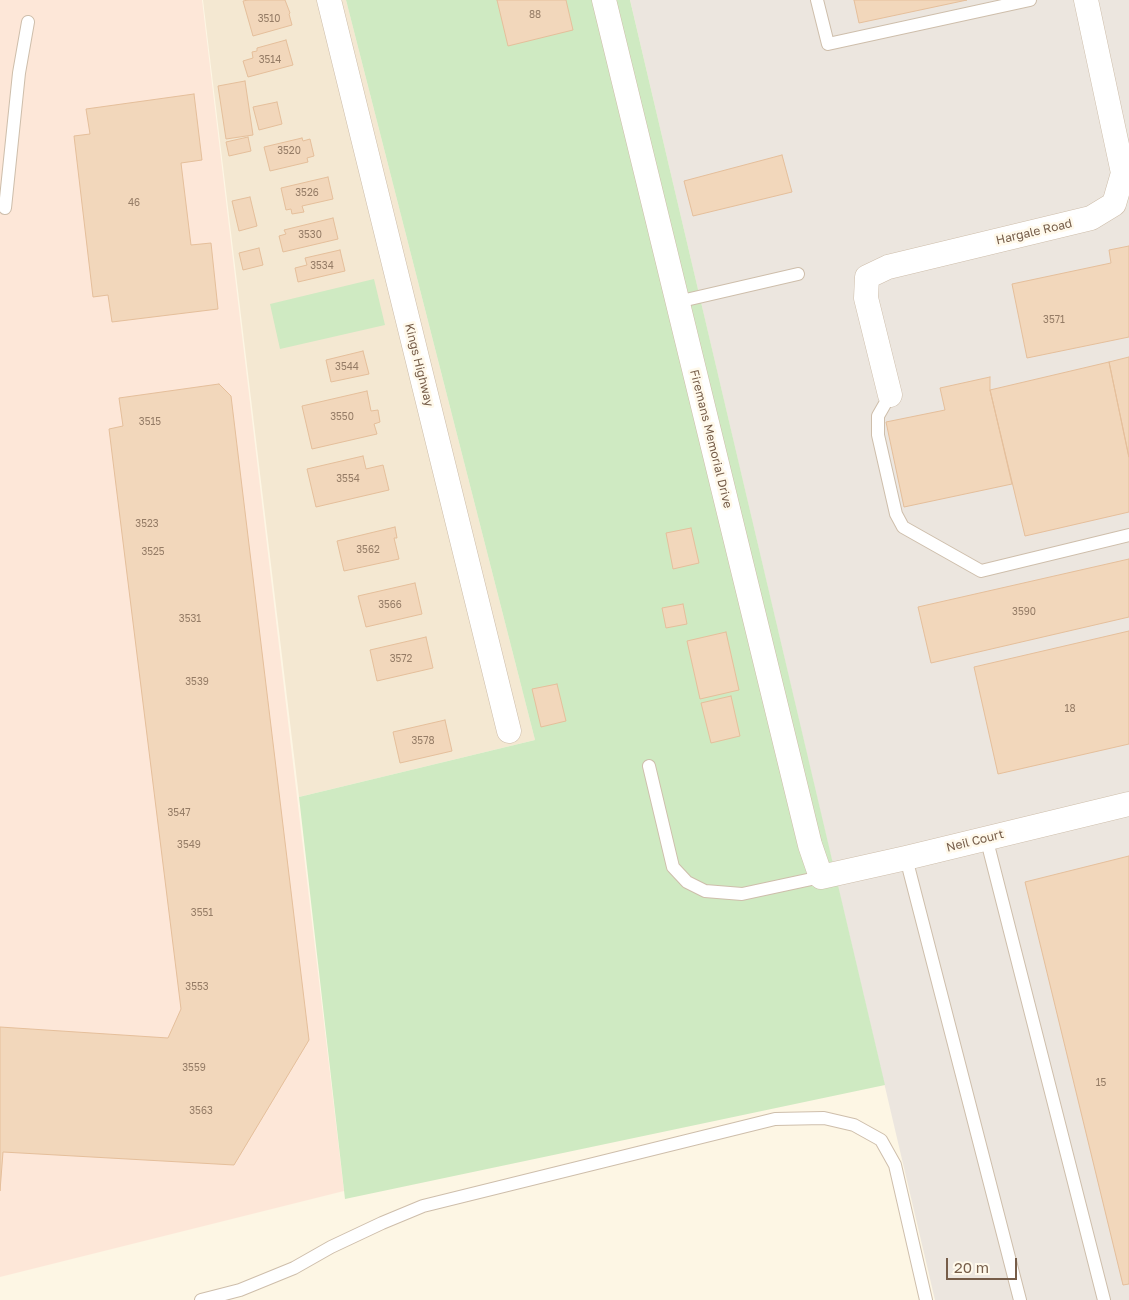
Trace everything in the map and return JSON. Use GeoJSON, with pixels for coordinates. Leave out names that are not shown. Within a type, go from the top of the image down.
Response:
{"type":"FeatureCollection","features":[{"type":"Feature","properties":{"kind":"street","name":"Kings Highway"},"geometry":{"type":"LineString","coordinates":[[330,0],[509,731]]}},
{"type":"Feature","properties":{"kind":"street","name":"Firemans Memorial Drive"},"geometry":{"type":"LineString","coordinates":[[604,0],[810,845],[821,877]]}},
{"type":"Feature","properties":{"kind":"street","name":"Hargale Road"},"geometry":{"type":"LineString","coordinates":[[890,395],[866,298],[867,277],[888,267],[1091,218],[1114,204],[1123,173],[1124,157],[1086,0]]}},
{"type":"Feature","properties":{"kind":"street","name":"Neil Court"},"geometry":{"type":"LineString","coordinates":[[821,877],[1129,804]]}},
{"type":"Feature","properties":{"kind":"lane"},"geometry":{"type":"LineString","coordinates":[[817,0],[828,44],[1030,0]]}},
{"type":"Feature","properties":{"kind":"lane"},"geometry":{"type":"LineString","coordinates":[[5,208],[19,73],[28,22]]}},
{"type":"Feature","properties":{"kind":"lane"},"geometry":{"type":"LineString","coordinates":[[678,302],[798,274]]}},
{"type":"Feature","properties":{"kind":"lane"},"geometry":{"type":"LineString","coordinates":[[890,395],[878,416],[878,435],[896,514],[903,526],[981,571],[1129,535]]}},
{"type":"Feature","properties":{"kind":"lane"},"geometry":{"type":"LineString","coordinates":[[649,766],[673,868],[687,882],[704,890],[742,894],[821,877]]}},
{"type":"Feature","properties":{"kind":"lane"},"geometry":{"type":"LineString","coordinates":[[986,838],[1104,1300]]}},
{"type":"Feature","properties":{"kind":"lane"},"geometry":{"type":"LineString","coordinates":[[906,858],[1020,1300]]}},
{"type":"Feature","properties":{"kind":"lane"},"geometry":{"type":"LineString","coordinates":[[201,1300],[240,1290],[294,1268],[331,1247],[423,1206],[776,1120],[824,1118],[854,1125],[881,1140],[895,1165],[926,1300]]}},
{"type":"Feature","properties":{"kind":"shaded area"},"geometry":{"type":"Polygon","coordinates":[[[0,0],[202,0],[344,1191],[0,1277],[0,0]]]}},
{"type":"Feature","properties":{"kind":"shaded area"},"geometry":{"type":"Polygon","coordinates":[[[203,0],[346,0],[535,740],[299,797],[203,0]]]}},
{"type":"Feature","properties":{"kind":"shaded area"},"geometry":{"type":"Polygon","coordinates":[[[630,0],[1129,0],[1129,1300],[935,1300],[630,0]]]}},
{"type":"Feature","properties":{"kind":"green space"},"geometry":{"type":"Polygon","coordinates":[[[346,0],[630,0],[885,1085],[345,1199],[299,797],[535,740],[346,0]]]}},
{"type":"Feature","properties":{"kind":"green space"},"geometry":{"type":"Polygon","coordinates":[[[374,279],[385,325],[280,349],[270,304],[374,279]]]}},
{"type":"Feature","properties":{"kind":"building"},"geometry":{"type":"Polygon","coordinates":[[[285,0],[292,25],[253,36],[243,1],[285,0]]]}},
{"type":"Feature","properties":{"kind":"building"},"geometry":{"type":"Polygon","coordinates":[[[497,0],[566,0],[573,30],[508,46],[497,0]]]}},
{"type":"Feature","properties":{"kind":"building"},"geometry":{"type":"Polygon","coordinates":[[[854,0],[967,0],[859,23],[854,0]]]}},
{"type":"Feature","properties":{"kind":"building"},"geometry":{"type":"Polygon","coordinates":[[[286,40],[293,65],[248,77],[243,61],[253,58],[252,52],[257,51],[257,48],[286,40]]]}},
{"type":"Feature","properties":{"kind":"building"},"geometry":{"type":"Polygon","coordinates":[[[245,81],[253,135],[226,139],[218,86],[245,81]]]}},
{"type":"Feature","properties":{"kind":"building"},"geometry":{"type":"Polygon","coordinates":[[[194,94],[202,160],[181,163],[191,245],[211,243],[218,309],[112,322],[108,295],[93,297],[74,136],[90,134],[86,109],[194,94]]]}},
{"type":"Feature","properties":{"kind":"building"},"geometry":{"type":"Polygon","coordinates":[[[277,102],[282,124],[259,130],[253,107],[277,102]]]}},
{"type":"Feature","properties":{"kind":"building"},"geometry":{"type":"Polygon","coordinates":[[[248,137],[251,151],[229,156],[226,142],[248,137]]]}},
{"type":"Feature","properties":{"kind":"building"},"geometry":{"type":"Polygon","coordinates":[[[302,138],[303,141],[310,139],[314,156],[307,158],[308,162],[270,171],[264,147],[302,138]]]}},
{"type":"Feature","properties":{"kind":"building"},"geometry":{"type":"Polygon","coordinates":[[[782,155],[792,192],[693,216],[684,181],[782,155]]]}},
{"type":"Feature","properties":{"kind":"building"},"geometry":{"type":"Polygon","coordinates":[[[328,177],[333,199],[302,206],[304,212],[292,214],[291,209],[286,210],[281,188],[328,177]]]}},
{"type":"Feature","properties":{"kind":"building"},"geometry":{"type":"Polygon","coordinates":[[[250,197],[257,226],[239,231],[232,201],[250,197]]]}},
{"type":"Feature","properties":{"kind":"building"},"geometry":{"type":"Polygon","coordinates":[[[333,218],[338,239],[283,252],[279,236],[286,234],[284,230],[333,218]]]}},
{"type":"Feature","properties":{"kind":"building"},"geometry":{"type":"Polygon","coordinates":[[[1129,246],[1129,337],[1027,358],[1012,284],[1111,263],[1109,250],[1129,246]]]}},
{"type":"Feature","properties":{"kind":"building"},"geometry":{"type":"Polygon","coordinates":[[[259,248],[263,265],[243,270],[239,253],[259,248]]]}},
{"type":"Feature","properties":{"kind":"building"},"geometry":{"type":"Polygon","coordinates":[[[340,250],[345,271],[298,282],[295,268],[307,265],[305,258],[340,250]]]}},
{"type":"Feature","properties":{"kind":"building"},"geometry":{"type":"Polygon","coordinates":[[[363,351],[369,374],[331,382],[326,360],[363,351]]]}},
{"type":"Feature","properties":{"kind":"building"},"geometry":{"type":"Polygon","coordinates":[[[1129,357],[1129,457],[1109,362],[1129,357]]]}},
{"type":"Feature","properties":{"kind":"building"},"geometry":{"type":"Polygon","coordinates":[[[1109,362],[1129,458],[1129,512],[1025,536],[990,390],[1109,362]]]}},
{"type":"Feature","properties":{"kind":"building"},"geometry":{"type":"Polygon","coordinates":[[[990,377],[990,390],[1012,484],[904,507],[886,422],[945,410],[940,388],[990,377]]]}},
{"type":"Feature","properties":{"kind":"building"},"geometry":{"type":"Polygon","coordinates":[[[219,384],[231,396],[309,1040],[234,1165],[3,1152],[0,1191],[0,1027],[168,1038],[181,1009],[109,429],[123,426],[119,398],[219,384]]]}},
{"type":"Feature","properties":{"kind":"building"},"geometry":{"type":"Polygon","coordinates":[[[367,391],[371,411],[378,410],[380,422],[374,424],[377,434],[312,449],[302,406],[367,391]]]}},
{"type":"Feature","properties":{"kind":"building"},"geometry":{"type":"Polygon","coordinates":[[[363,456],[366,469],[383,465],[389,490],[316,507],[307,469],[363,456]]]}},
{"type":"Feature","properties":{"kind":"building"},"geometry":{"type":"Polygon","coordinates":[[[395,527],[397,538],[394,538],[399,559],[344,571],[337,541],[395,527]]]}},
{"type":"Feature","properties":{"kind":"building"},"geometry":{"type":"Polygon","coordinates":[[[691,528],[699,563],[673,569],[666,533],[691,528]]]}},
{"type":"Feature","properties":{"kind":"building"},"geometry":{"type":"Polygon","coordinates":[[[1129,559],[1129,617],[931,663],[918,607],[1129,559]]]}},
{"type":"Feature","properties":{"kind":"building"},"geometry":{"type":"Polygon","coordinates":[[[415,583],[422,614],[366,627],[358,596],[415,583]]]}},
{"type":"Feature","properties":{"kind":"building"},"geometry":{"type":"Polygon","coordinates":[[[683,604],[687,624],[666,628],[662,608],[683,604]]]}},
{"type":"Feature","properties":{"kind":"building"},"geometry":{"type":"Polygon","coordinates":[[[1129,631],[1129,744],[998,774],[974,667],[1129,631]]]}},
{"type":"Feature","properties":{"kind":"building"},"geometry":{"type":"Polygon","coordinates":[[[726,632],[739,690],[700,699],[687,641],[726,632]]]}},
{"type":"Feature","properties":{"kind":"building"},"geometry":{"type":"Polygon","coordinates":[[[426,637],[433,668],[377,681],[370,650],[426,637]]]}},
{"type":"Feature","properties":{"kind":"building"},"geometry":{"type":"Polygon","coordinates":[[[557,684],[566,721],[541,727],[532,689],[557,684]]]}},
{"type":"Feature","properties":{"kind":"building"},"geometry":{"type":"Polygon","coordinates":[[[731,696],[740,736],[711,743],[701,703],[731,696]]]}},
{"type":"Feature","properties":{"kind":"building"},"geometry":{"type":"Polygon","coordinates":[[[445,720],[452,751],[400,763],[393,732],[445,720]]]}},
{"type":"Feature","properties":{"kind":"building"},"geometry":{"type":"Polygon","coordinates":[[[1129,856],[1129,1284],[1123,1285],[1025,882],[1129,856]]]}}]}
